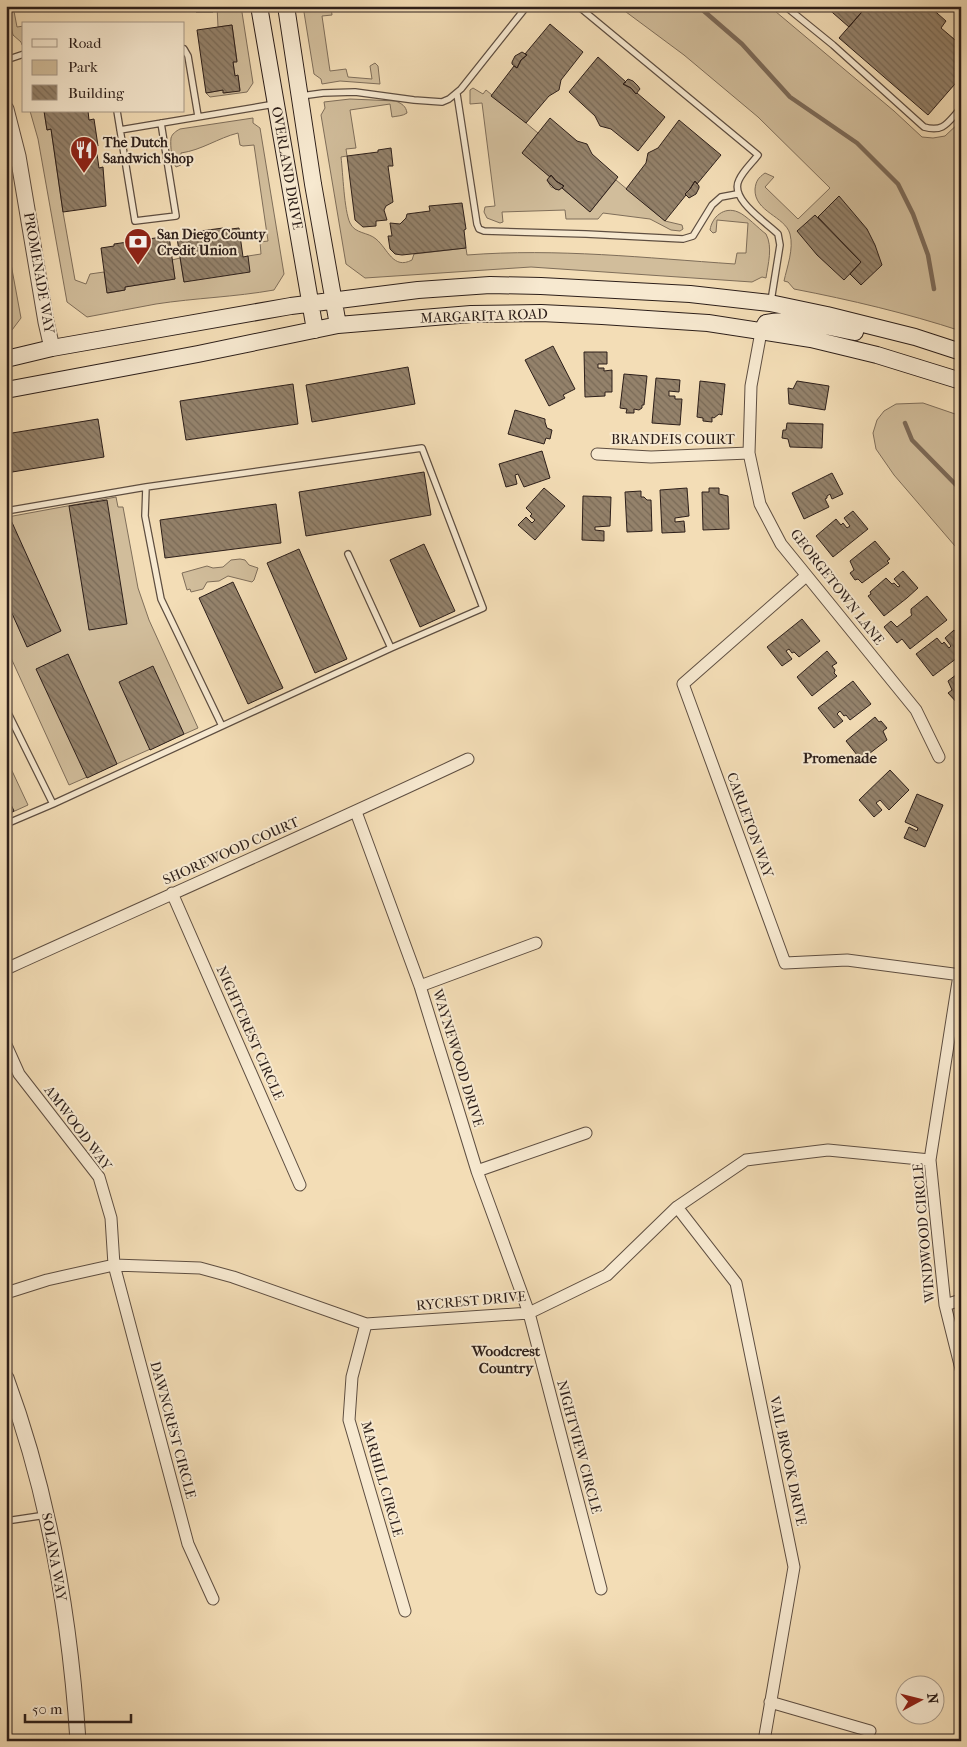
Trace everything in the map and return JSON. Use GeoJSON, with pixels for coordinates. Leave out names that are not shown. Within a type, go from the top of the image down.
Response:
{"type":"FeatureCollection","features":[{"type":"Feature","properties":{"kind":"main road","name":"OVERLAND DRIVE"},"geometry":{"type":"LineString","coordinates":[[259,6],[315,330]]}},
{"type":"Feature","properties":{"kind":"main road","name":"OVERLAND DRIVE"},"geometry":{"type":"LineString","coordinates":[[286,6],[338,325]]}},
{"type":"Feature","properties":{"kind":"main road","name":"MARGARITA ROAD"},"geometry":{"type":"LineString","coordinates":[[6,358],[52,348],[310,304],[418,290],[490,285],[690,294],[770,304],[827,315],[915,337],[961,352]]}},
{"type":"Feature","properties":{"kind":"main road","name":"MARGARITA ROAD"},"geometry":{"type":"LineString","coordinates":[[6,390],[338,325],[471,314],[541,313],[708,323],[811,339],[877,355],[961,381]]}},
{"type":"Feature","properties":{"kind":"main road"},"geometry":{"type":"LineString","coordinates":[[760,332],[766,323],[790,321],[899,343],[951,360],[961,359]]}},
{"type":"Feature","properties":{"kind":"street","name":"PROMENADE WAY"},"geometry":{"type":"LineString","coordinates":[[6,109],[18,156],[52,348]]}},
{"type":"Feature","properties":{"kind":"street","name":"GEORGETOWN LANE"},"geometry":{"type":"LineString","coordinates":[[760,332],[751,386],[750,453],[760,504],[781,544],[916,710],[939,757]]}},
{"type":"Feature","properties":{"kind":"street","name":"BRANDEIS COURT"},"geometry":{"type":"LineString","coordinates":[[597,454],[651,456],[750,453]]}},
{"type":"Feature","properties":{"kind":"street","name":"CARLETON WAY"},"geometry":{"type":"LineString","coordinates":[[806,576],[683,684],[785,963],[848,960],[960,975]]}},
{"type":"Feature","properties":{"kind":"street","name":"SHOREWOOD COURT"},"geometry":{"type":"LineString","coordinates":[[6,969],[356,812],[468,759]]}},
{"type":"Feature","properties":{"kind":"street","name":"WAYNEWOOD DRIVE"},"geometry":{"type":"LineString","coordinates":[[356,812],[420,986],[477,1171],[528,1313]]}},
{"type":"Feature","properties":{"kind":"street","name":"NIGHTCREST CIRCLE"},"geometry":{"type":"LineString","coordinates":[[172,893],[300,1185]]}},
{"type":"Feature","properties":{"kind":"street"},"geometry":{"type":"LineString","coordinates":[[420,986],[536,943]]}},
{"type":"Feature","properties":{"kind":"street","name":"WINDWOOD CIRCLE"},"geometry":{"type":"LineString","coordinates":[[960,975],[930,1160],[945,1305],[961,1369]]}},
{"type":"Feature","properties":{"kind":"street","name":"AMWOOD WAY"},"geometry":{"type":"LineString","coordinates":[[6,1045],[19,1074],[99,1178],[111,1218],[114,1265]]}},
{"type":"Feature","properties":{"kind":"street"},"geometry":{"type":"LineString","coordinates":[[477,1171],[586,1133]]}},
{"type":"Feature","properties":{"kind":"street","name":"RYCREST DRIVE"},"geometry":{"type":"LineString","coordinates":[[6,1293],[47,1280],[114,1265],[200,1268],[233,1277],[366,1324],[528,1313],[607,1276],[678,1207],[746,1160],[828,1150],[930,1160]]}},
{"type":"Feature","properties":{"kind":"street","name":"VAIL BROOK DRIVE"},"geometry":{"type":"LineString","coordinates":[[678,1207],[736,1283],[794,1567],[764,1741]]}},
{"type":"Feature","properties":{"kind":"street","name":"DAWNCREST CIRCLE"},"geometry":{"type":"LineString","coordinates":[[114,1265],[188,1544],[213,1598]]}},
{"type":"Feature","properties":{"kind":"street"},"geometry":{"type":"LineString","coordinates":[[945,1305],[961,1300]]}},
{"type":"Feature","properties":{"kind":"street","name":"NIGHTVIEW CIRCLE"},"geometry":{"type":"LineString","coordinates":[[528,1313],[601,1589]]}},
{"type":"Feature","properties":{"kind":"street","name":"MARHILL CIRCLE"},"geometry":{"type":"LineString","coordinates":[[366,1324],[352,1377],[349,1420],[405,1611]]}},
{"type":"Feature","properties":{"kind":"street","name":"SOLANA WAY"},"geometry":{"type":"LineString","coordinates":[[6,1378],[32,1458],[46,1515],[67,1633],[78,1741]]}},
{"type":"Feature","properties":{"kind":"street"},"geometry":{"type":"LineString","coordinates":[[770,1702],[870,1731]]}},
{"type":"Feature","properties":{"kind":"lane"},"geometry":{"type":"LineString","coordinates":[[300,96],[355,92],[442,102],[457,94],[527,6]]}},
{"type":"Feature","properties":{"kind":"lane"},"geometry":{"type":"LineString","coordinates":[[578,6],[758,155],[738,180],[737,194],[742,201],[778,234],[780,246],[770,304]]}},
{"type":"Feature","properties":{"kind":"lane"},"geometry":{"type":"LineString","coordinates":[[785,6],[924,127],[935,130],[943,127],[961,108]]}},
{"type":"Feature","properties":{"kind":"lane"},"geometry":{"type":"LineString","coordinates":[[957,6],[961,10]]}},
{"type":"Feature","properties":{"kind":"lane"},"geometry":{"type":"LineString","coordinates":[[185,51],[188,56],[198,116]]}},
{"type":"Feature","properties":{"kind":"lane"},"geometry":{"type":"LineString","coordinates":[[6,60],[22,55]]}},
{"type":"Feature","properties":{"kind":"lane"},"geometry":{"type":"LineString","coordinates":[[457,94],[477,224],[479,229],[484,232],[683,238],[693,236],[712,205],[721,198],[737,194]]}},
{"type":"Feature","properties":{"kind":"lane"},"geometry":{"type":"LineString","coordinates":[[120,130],[275,104]]}},
{"type":"Feature","properties":{"kind":"lane"},"geometry":{"type":"LineString","coordinates":[[117,112],[135,221],[176,216],[161,123]]}},
{"type":"Feature","properties":{"kind":"lane"},"geometry":{"type":"LineString","coordinates":[[6,511],[146,487],[422,448],[483,608],[391,648],[6,824]]}},
{"type":"Feature","properties":{"kind":"lane"},"geometry":{"type":"LineString","coordinates":[[146,487],[145,516],[160,599],[222,726]]}},
{"type":"Feature","properties":{"kind":"lane"},"geometry":{"type":"LineString","coordinates":[[348,554],[391,648]]}},
{"type":"Feature","properties":{"kind":"lane"},"geometry":{"type":"LineString","coordinates":[[6,709],[53,804]]}},
{"type":"Feature","properties":{"kind":"lane"},"geometry":{"type":"LineString","coordinates":[[6,1521],[46,1515]]}},
{"type":"Feature","properties":{"kind":"green space"},"geometry":{"type":"Polygon","coordinates":[[[6,6],[13,6],[17,27],[22,26],[22,45],[13,35],[6,6]]]}},
{"type":"Feature","properties":{"kind":"green space"},"geometry":{"type":"Polygon","coordinates":[[[217,6],[241,6],[253,83],[247,92],[210,97],[206,93],[223,90],[224,93],[240,90],[233,62],[237,61],[232,25],[218,27],[217,6]]]}},
{"type":"Feature","properties":{"kind":"green space"},"geometry":{"type":"Polygon","coordinates":[[[303,6],[331,6],[332,15],[322,16],[330,71],[346,69],[348,77],[372,79],[370,66],[375,63],[378,66],[380,84],[340,81],[322,84],[321,79],[314,74],[303,6]]]}},
{"type":"Feature","properties":{"kind":"green space"},"geometry":{"type":"Polygon","coordinates":[[[618,6],[769,6],[894,111],[922,137],[945,136],[961,121],[961,331],[878,307],[794,289],[788,282],[784,281],[791,252],[790,234],[782,223],[759,203],[755,189],[757,182],[765,173],[774,177],[765,187],[798,219],[830,188],[758,117],[684,55],[618,6]]]}},
{"type":"Feature","properties":{"kind":"green space"},"geometry":{"type":"Polygon","coordinates":[[[473,88],[483,94],[486,90],[538,133],[522,153],[550,177],[547,180],[551,187],[559,190],[562,188],[590,212],[616,180],[665,221],[682,225],[683,229],[680,231],[671,230],[650,219],[603,213],[598,219],[566,219],[565,210],[502,212],[503,222],[500,223],[487,218],[484,212],[485,207],[495,206],[482,103],[470,104],[470,90],[473,88]]]}},
{"type":"Feature","properties":{"kind":"green space"},"geometry":{"type":"Polygon","coordinates":[[[350,99],[396,101],[406,109],[407,113],[392,117],[390,104],[350,110],[356,148],[346,149],[347,156],[341,157],[345,201],[352,227],[376,239],[395,260],[405,262],[412,260],[414,254],[466,248],[467,255],[568,253],[735,264],[737,253],[746,253],[748,223],[717,220],[716,232],[713,233],[710,230],[716,217],[728,210],[745,216],[766,234],[770,250],[766,278],[762,277],[752,282],[531,267],[365,278],[346,264],[321,115],[325,108],[324,102],[350,99]]]}},
{"type":"Feature","properties":{"kind":"green space"},"geometry":{"type":"Polygon","coordinates":[[[30,112],[44,112],[47,130],[51,129],[75,280],[86,284],[90,274],[104,272],[108,293],[125,290],[125,287],[175,279],[172,260],[180,258],[184,282],[248,256],[261,254],[260,242],[268,241],[254,145],[240,145],[238,133],[181,153],[181,165],[176,167],[172,158],[171,145],[172,135],[180,129],[253,118],[253,123],[260,128],[284,274],[274,290],[156,304],[87,317],[67,302],[38,139],[30,112]]]}},
{"type":"Feature","properties":{"kind":"green space"},"geometry":{"type":"Polygon","coordinates":[[[6,237],[21,318],[6,338],[6,237]]]}},
{"type":"Feature","properties":{"kind":"green space"},"geometry":{"type":"Polygon","coordinates":[[[923,403],[961,416],[961,553],[894,475],[876,449],[873,433],[877,420],[884,411],[896,404],[923,403]]]}},
{"type":"Feature","properties":{"kind":"green space"},"geometry":{"type":"Polygon","coordinates":[[[116,497],[118,507],[123,507],[138,588],[149,620],[198,728],[69,785],[6,647],[6,519],[13,516],[116,497]]]}},
{"type":"Feature","properties":{"kind":"green space"},"geometry":{"type":"Polygon","coordinates":[[[240,559],[258,568],[252,582],[228,576],[219,581],[207,582],[203,589],[191,592],[190,589],[187,590],[182,573],[207,566],[213,568],[223,567],[231,560],[240,559]]]}},
{"type":"Feature","properties":{"kind":"green space"},"geometry":{"type":"Polygon","coordinates":[[[6,758],[28,805],[6,815],[6,758]]]}},
{"type":"Feature","properties":{"kind":"building"},"geometry":{"type":"Polygon","coordinates":[[[170,6],[191,6],[191,11],[170,10],[170,6]]]}},
{"type":"Feature","properties":{"kind":"building"},"geometry":{"type":"Polygon","coordinates":[[[196,6],[213,6],[213,12],[196,12],[196,6]]]}},
{"type":"Feature","properties":{"kind":"building"},"geometry":{"type":"Polygon","coordinates":[[[825,6],[867,6],[849,27],[825,6]]]}},
{"type":"Feature","properties":{"kind":"building"},"geometry":{"type":"Polygon","coordinates":[[[867,6],[915,6],[918,9],[921,6],[929,6],[946,21],[941,28],[961,45],[961,77],[928,115],[839,38],[867,6]]]}},
{"type":"Feature","properties":{"kind":"building"},"geometry":{"type":"Polygon","coordinates":[[[550,24],[583,52],[561,80],[559,90],[549,96],[526,123],[491,96],[514,66],[517,68],[521,60],[527,55],[525,54],[550,24]]]}},
{"type":"Feature","properties":{"kind":"building"},"geometry":{"type":"Polygon","coordinates":[[[232,25],[237,62],[233,62],[235,76],[238,75],[240,91],[223,93],[223,90],[206,93],[197,30],[232,25]]]}},
{"type":"Feature","properties":{"kind":"building"},"geometry":{"type":"Polygon","coordinates":[[[522,52],[527,55],[521,60],[517,68],[512,62],[515,56],[522,52]]]}},
{"type":"Feature","properties":{"kind":"building"},"geometry":{"type":"Polygon","coordinates":[[[598,57],[626,82],[623,84],[631,88],[665,117],[638,151],[611,129],[600,126],[595,116],[569,92],[598,57]]]}},
{"type":"Feature","properties":{"kind":"building"},"geometry":{"type":"Polygon","coordinates":[[[628,79],[633,81],[640,89],[636,94],[631,88],[623,84],[628,79]]]}},
{"type":"Feature","properties":{"kind":"building"},"geometry":{"type":"Polygon","coordinates":[[[44,112],[88,112],[89,120],[94,119],[98,146],[93,146],[94,154],[97,154],[99,168],[103,167],[106,206],[63,212],[51,129],[47,130],[44,112]]]}},
{"type":"Feature","properties":{"kind":"building"},"geometry":{"type":"Polygon","coordinates":[[[550,118],[577,141],[587,144],[592,154],[618,177],[590,212],[562,188],[564,186],[551,175],[550,177],[522,153],[550,118]]]}},
{"type":"Feature","properties":{"kind":"building"},"geometry":{"type":"Polygon","coordinates":[[[679,120],[721,155],[697,184],[695,181],[665,221],[626,189],[646,163],[648,153],[658,148],[679,120]]]}},
{"type":"Feature","properties":{"kind":"building"},"geometry":{"type":"Polygon","coordinates":[[[391,148],[393,166],[388,166],[393,202],[386,206],[384,210],[387,220],[376,221],[376,226],[363,227],[355,220],[347,156],[378,152],[378,150],[391,148]]]}},
{"type":"Feature","properties":{"kind":"building"},"geometry":{"type":"Polygon","coordinates":[[[551,175],[564,186],[559,190],[555,189],[547,180],[551,175]]]}},
{"type":"Feature","properties":{"kind":"building"},"geometry":{"type":"Polygon","coordinates":[[[695,181],[699,188],[696,194],[689,198],[685,194],[695,181]]]}},
{"type":"Feature","properties":{"kind":"building"},"geometry":{"type":"Polygon","coordinates":[[[839,196],[867,229],[882,265],[861,285],[850,274],[861,262],[818,217],[839,196]]]}},
{"type":"Feature","properties":{"kind":"building"},"geometry":{"type":"Polygon","coordinates":[[[462,203],[466,229],[464,230],[466,248],[402,255],[395,254],[390,249],[388,236],[392,236],[390,223],[400,224],[407,214],[430,211],[429,206],[462,203]]]}},
{"type":"Feature","properties":{"kind":"building"},"geometry":{"type":"Polygon","coordinates":[[[815,215],[861,262],[844,280],[817,255],[797,231],[815,215]]]}},
{"type":"Feature","properties":{"kind":"building"},"geometry":{"type":"Polygon","coordinates":[[[223,228],[223,230],[239,228],[243,257],[248,256],[250,272],[184,282],[177,238],[194,236],[193,232],[223,228]]]}},
{"type":"Feature","properties":{"kind":"building","name":"San Diego County Credit Union"},"geometry":{"type":"Polygon","coordinates":[[[169,236],[175,279],[125,287],[125,290],[107,293],[101,248],[114,246],[114,244],[169,236]]]}},
{"type":"Feature","properties":{"kind":"building"},"geometry":{"type":"Polygon","coordinates":[[[553,346],[575,389],[563,395],[565,398],[549,406],[525,360],[553,346]]]}},
{"type":"Feature","properties":{"kind":"building"},"geometry":{"type":"Polygon","coordinates":[[[584,352],[607,352],[607,364],[598,364],[598,368],[604,368],[604,371],[612,370],[612,392],[605,392],[605,396],[585,397],[584,352]]]}},
{"type":"Feature","properties":{"kind":"building"},"geometry":{"type":"Polygon","coordinates":[[[408,367],[415,404],[312,422],[306,385],[408,367]]]}},
{"type":"Feature","properties":{"kind":"building"},"geometry":{"type":"Polygon","coordinates":[[[624,374],[647,376],[644,405],[639,410],[634,409],[634,413],[626,413],[627,409],[620,408],[624,374]]]}},
{"type":"Feature","properties":{"kind":"building"},"geometry":{"type":"Polygon","coordinates":[[[656,378],[680,380],[679,392],[669,391],[669,396],[675,396],[675,399],[682,399],[680,425],[652,423],[656,378]]]}},
{"type":"Feature","properties":{"kind":"building"},"geometry":{"type":"Polygon","coordinates":[[[700,381],[725,384],[722,415],[719,414],[714,418],[712,417],[712,422],[703,421],[703,418],[697,417],[700,381]]]}},
{"type":"Feature","properties":{"kind":"building"},"geometry":{"type":"Polygon","coordinates":[[[797,381],[829,386],[825,410],[789,404],[788,388],[793,389],[797,381]]]}},
{"type":"Feature","properties":{"kind":"building"},"geometry":{"type":"Polygon","coordinates":[[[293,384],[298,424],[186,440],[180,401],[293,384]]]}},
{"type":"Feature","properties":{"kind":"building"},"geometry":{"type":"Polygon","coordinates":[[[515,410],[545,419],[547,428],[552,430],[550,439],[546,438],[544,444],[508,434],[515,410]]]}},
{"type":"Feature","properties":{"kind":"building"},"geometry":{"type":"Polygon","coordinates":[[[98,419],[104,457],[6,473],[6,434],[98,419]]]}},
{"type":"Feature","properties":{"kind":"building"},"geometry":{"type":"Polygon","coordinates":[[[787,423],[823,424],[822,448],[790,447],[788,439],[782,438],[783,430],[786,430],[787,423]]]}},
{"type":"Feature","properties":{"kind":"building"},"geometry":{"type":"Polygon","coordinates":[[[542,451],[550,478],[524,487],[518,474],[515,475],[517,484],[506,487],[499,464],[542,451]]]}},
{"type":"Feature","properties":{"kind":"building"},"geometry":{"type":"Polygon","coordinates":[[[424,472],[431,515],[306,536],[299,492],[424,472]]]}},
{"type":"Feature","properties":{"kind":"building"},"geometry":{"type":"Polygon","coordinates":[[[832,473],[843,494],[832,499],[830,494],[825,499],[829,507],[804,519],[792,493],[832,473]]]}},
{"type":"Feature","properties":{"kind":"building"},"geometry":{"type":"Polygon","coordinates":[[[544,488],[565,506],[535,540],[518,525],[526,517],[532,523],[535,520],[530,516],[532,514],[526,508],[544,488]]]}},
{"type":"Feature","properties":{"kind":"building"},"geometry":{"type":"Polygon","coordinates":[[[687,488],[689,516],[675,518],[675,522],[684,521],[685,532],[662,533],[660,490],[687,488]]]}},
{"type":"Feature","properties":{"kind":"building"},"geometry":{"type":"Polygon","coordinates":[[[709,488],[719,488],[719,494],[728,496],[729,529],[703,530],[702,492],[709,492],[709,488]]]}},
{"type":"Feature","properties":{"kind":"building"},"geometry":{"type":"Polygon","coordinates":[[[641,491],[641,497],[651,500],[652,531],[627,532],[625,492],[641,491]]]}},
{"type":"Feature","properties":{"kind":"building"},"geometry":{"type":"Polygon","coordinates":[[[583,496],[611,497],[610,526],[595,527],[595,530],[604,531],[604,541],[582,540],[583,496]]]}},
{"type":"Feature","properties":{"kind":"building"},"geometry":{"type":"Polygon","coordinates":[[[107,500],[127,624],[89,630],[69,506],[107,500]]]}},
{"type":"Feature","properties":{"kind":"building"},"geometry":{"type":"Polygon","coordinates":[[[276,504],[281,543],[165,558],[160,520],[276,504]]]}},
{"type":"Feature","properties":{"kind":"building"},"geometry":{"type":"Polygon","coordinates":[[[853,511],[868,529],[833,557],[816,536],[836,519],[847,528],[850,526],[844,518],[853,511]]]}},
{"type":"Feature","properties":{"kind":"building"},"geometry":{"type":"Polygon","coordinates":[[[10,518],[61,631],[27,647],[6,600],[6,520],[10,518]]]}},
{"type":"Feature","properties":{"kind":"building"},"geometry":{"type":"Polygon","coordinates":[[[875,541],[890,559],[887,561],[889,563],[862,583],[858,579],[855,580],[850,573],[854,570],[850,561],[875,541]]]}},
{"type":"Feature","properties":{"kind":"building"},"geometry":{"type":"Polygon","coordinates":[[[424,544],[455,611],[420,627],[390,560],[424,544]]]}},
{"type":"Feature","properties":{"kind":"building"},"geometry":{"type":"Polygon","coordinates":[[[299,549],[347,659],[315,673],[267,563],[299,549]]]}},
{"type":"Feature","properties":{"kind":"building"},"geometry":{"type":"Polygon","coordinates":[[[903,571],[918,588],[884,616],[868,596],[886,578],[892,584],[900,586],[894,579],[903,571]]]}},
{"type":"Feature","properties":{"kind":"building"},"geometry":{"type":"Polygon","coordinates":[[[233,582],[283,688],[248,704],[199,598],[233,582]]]}},
{"type":"Feature","properties":{"kind":"building"},"geometry":{"type":"Polygon","coordinates":[[[927,596],[947,620],[910,649],[902,639],[897,643],[884,627],[891,621],[897,627],[912,615],[911,609],[927,596]]]}},
{"type":"Feature","properties":{"kind":"building"},"geometry":{"type":"Polygon","coordinates":[[[802,619],[820,641],[799,657],[789,649],[786,651],[792,659],[782,666],[767,647],[802,619]]]}},
{"type":"Feature","properties":{"kind":"building"},"geometry":{"type":"Polygon","coordinates":[[[954,630],[961,638],[961,655],[933,676],[916,654],[937,638],[949,648],[951,646],[945,638],[954,630]]]}},
{"type":"Feature","properties":{"kind":"building"},"geometry":{"type":"Polygon","coordinates":[[[827,651],[837,663],[832,666],[837,676],[812,696],[797,677],[827,651]]]}},
{"type":"Feature","properties":{"kind":"building"},"geometry":{"type":"Polygon","coordinates":[[[68,654],[117,764],[87,778],[36,669],[68,654]]]}},
{"type":"Feature","properties":{"kind":"building"},"geometry":{"type":"Polygon","coordinates":[[[153,666],[184,734],[150,750],[119,682],[153,666]]]}},
{"type":"Feature","properties":{"kind":"building"},"geometry":{"type":"Polygon","coordinates":[[[961,671],[961,703],[959,705],[948,693],[952,690],[948,681],[961,671]]]}},
{"type":"Feature","properties":{"kind":"building"},"geometry":{"type":"Polygon","coordinates":[[[853,681],[871,704],[850,720],[840,711],[837,714],[843,721],[834,728],[818,708],[853,681]]]}},
{"type":"Feature","properties":{"kind":"building"},"geometry":{"type":"Polygon","coordinates":[[[875,717],[887,728],[883,731],[887,740],[861,760],[846,741],[875,717]]]}},
{"type":"Feature","properties":{"kind":"building"},"geometry":{"type":"Polygon","coordinates":[[[890,770],[909,790],[889,810],[880,800],[876,803],[882,810],[874,817],[859,800],[890,770]]]}},
{"type":"Feature","properties":{"kind":"building"},"geometry":{"type":"Polygon","coordinates":[[[6,794],[14,811],[6,815],[6,794]]]}},
{"type":"Feature","properties":{"kind":"building"},"geometry":{"type":"Polygon","coordinates":[[[917,794],[943,805],[925,847],[904,838],[909,827],[917,831],[918,828],[905,822],[917,794]]]}},
{"type":"Feature","properties":{"kind":"waterway"},"geometry":{"type":"LineString","coordinates":[[698,6],[742,44],[790,97],[857,143],[898,184],[913,214],[928,255],[934,289]]}},
{"type":"Feature","properties":{"kind":"waterway"},"geometry":{"type":"LineString","coordinates":[[905,423],[912,440],[961,490]]}},
{"type":"Feature","properties":{"kind":"place","name":"The Dutch Sandwich Shop"},"geometry":{"type":"Point","coordinates":[84,174]}},
{"type":"Feature","properties":{"kind":"place","name":"San Diego County Credit Union"},"geometry":{"type":"Point","coordinates":[138,266]}},
{"type":"Feature","properties":{"kind":"district","name":"Promenade"},"geometry":{"type":"Point","coordinates":[840,758]}},
{"type":"Feature","properties":{"kind":"district","name":"Woodcrest Country"},"geometry":{"type":"Point","coordinates":[506,1360]}}]}
